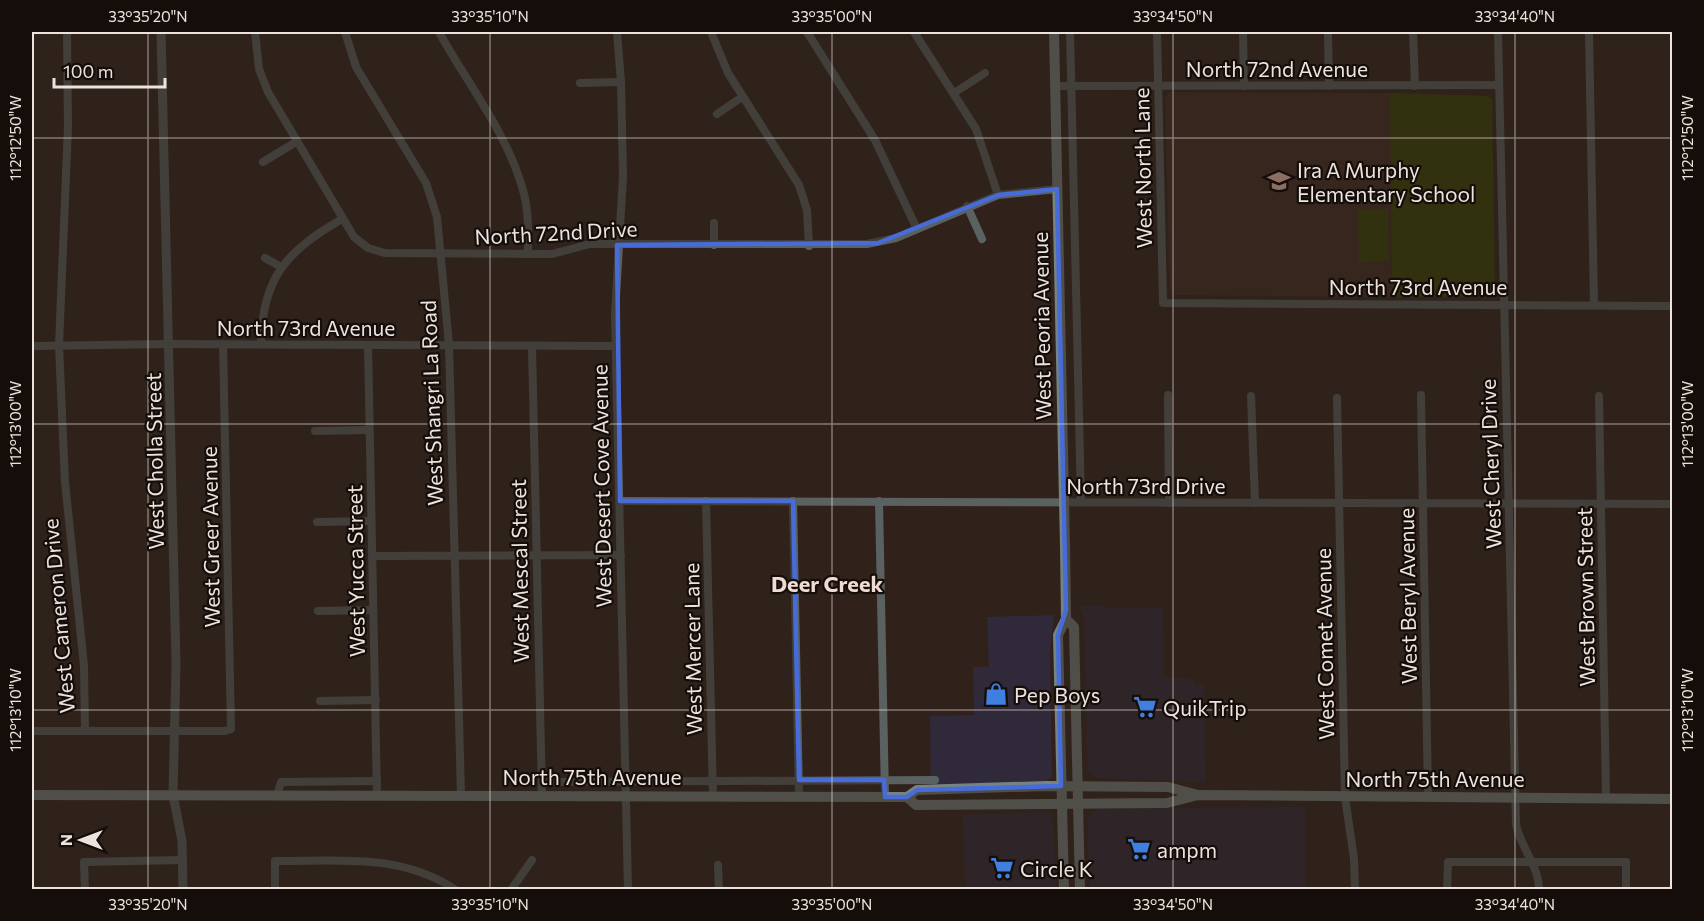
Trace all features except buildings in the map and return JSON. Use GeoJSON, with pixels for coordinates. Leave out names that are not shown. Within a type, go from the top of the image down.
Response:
{"type":"FeatureCollection","features":[{"type":"Feature","properties":{"kind":"main road","name":"West Peoria Avenue"},"geometry":{"type":"LineString","coordinates":[[1054,32],[1066,619],[1058,635],[1064,890]]}},
{"type":"Feature","properties":{"kind":"main road","name":"West Peoria Avenue"},"geometry":{"type":"LineString","coordinates":[[1066,619],[1074,627],[1076,663],[1080,890]]}},
{"type":"Feature","properties":{"kind":"main road"},"geometry":{"type":"LineString","coordinates":[[1059,663],[1076,663]]}},
{"type":"Feature","properties":{"kind":"main road","name":"North 75th Avenue"},"geometry":{"type":"LineString","coordinates":[[32,795],[907,797],[917,790],[1079,786],[1168,787],[1198,795],[1672,799]]}},
{"type":"Feature","properties":{"kind":"main road"},"geometry":{"type":"LineString","coordinates":[[907,797],[916,806],[921,806],[926,800],[946,796],[948,790]]}},
{"type":"Feature","properties":{"kind":"main road","name":"North 75th Avenue"},"geometry":{"type":"LineString","coordinates":[[921,806],[1167,803],[1198,795]]}},
{"type":"Feature","properties":{"kind":"street","name":"West Cameron Drive"},"geometry":{"type":"LineString","coordinates":[[67,32],[68,126],[59,346],[65,482],[84,666],[85,730]]}},
{"type":"Feature","properties":{"kind":"street","name":"West Cholla Street"},"geometry":{"type":"LineString","coordinates":[[161,32],[176,664],[173,795],[183,860],[183,890]]}},
{"type":"Feature","properties":{"kind":"street"},"geometry":{"type":"LineString","coordinates":[[255,32],[264,82],[296,142],[342,219],[309,238],[281,267],[264,303],[261,344]]}},
{"type":"Feature","properties":{"kind":"street","name":"West Shangri La Road"},"geometry":{"type":"LineString","coordinates":[[345,32],[363,80],[431,195],[437,217],[449,345],[460,795]]}},
{"type":"Feature","properties":{"kind":"street"},"geometry":{"type":"LineString","coordinates":[[439,32],[504,141],[516,170],[526,208],[528,254]]}},
{"type":"Feature","properties":{"kind":"street","name":"West Desert Cove Avenue"},"geometry":{"type":"LineString","coordinates":[[616,32],[621,82],[623,176],[617,245],[616,346],[628,890]]}},
{"type":"Feature","properties":{"kind":"street"},"geometry":{"type":"LineString","coordinates":[[711,32],[728,73],[799,185],[807,210],[809,246]]}},
{"type":"Feature","properties":{"kind":"street"},"geometry":{"type":"LineString","coordinates":[[807,32],[865,121],[917,229]]}},
{"type":"Feature","properties":{"kind":"street"},"geometry":{"type":"LineString","coordinates":[[914,32],[954,93],[980,139],[998,195]]}},
{"type":"Feature","properties":{"kind":"street","name":"West Peoria Avenue"},"geometry":{"type":"LineString","coordinates":[[1070,32],[1081,502]]}},
{"type":"Feature","properties":{"kind":"street","name":"West North Lane"},"geometry":{"type":"LineString","coordinates":[[1157,32],[1163,303]]}},
{"type":"Feature","properties":{"kind":"street"},"geometry":{"type":"LineString","coordinates":[[1243,32],[1244,86]]}},
{"type":"Feature","properties":{"kind":"street"},"geometry":{"type":"LineString","coordinates":[[1328,32],[1329,86]]}},
{"type":"Feature","properties":{"kind":"street"},"geometry":{"type":"LineString","coordinates":[[1413,32],[1414,86]]}},
{"type":"Feature","properties":{"kind":"street","name":"West Cheryl Drive"},"geometry":{"type":"LineString","coordinates":[[1498,32],[1518,836],[1538,873],[1539,890]]}},
{"type":"Feature","properties":{"kind":"street"},"geometry":{"type":"LineString","coordinates":[[1589,32],[1594,305]]}},
{"type":"Feature","properties":{"kind":"street"},"geometry":{"type":"LineString","coordinates":[[954,93],[985,73]]}},
{"type":"Feature","properties":{"kind":"street"},"geometry":{"type":"LineString","coordinates":[[580,83],[621,82]]}},
{"type":"Feature","properties":{"kind":"street","name":"North 72nd Avenue"},"geometry":{"type":"LineString","coordinates":[[1055,86],[1499,85]]}},
{"type":"Feature","properties":{"kind":"street"},"geometry":{"type":"LineString","coordinates":[[717,114],[742,97]]}},
{"type":"Feature","properties":{"kind":"street"},"geometry":{"type":"LineString","coordinates":[[262,162],[296,142]]}},
{"type":"Feature","properties":{"kind":"street","name":"North 72nd Drive"},"geometry":{"type":"LineString","coordinates":[[342,219],[361,243],[375,251],[394,254],[552,254],[590,244],[809,246],[878,243],[998,195],[1058,189]]}},
{"type":"Feature","properties":{"kind":"street"},"geometry":{"type":"LineString","coordinates":[[967,206],[982,239]]}},
{"type":"Feature","properties":{"kind":"street"},"geometry":{"type":"LineString","coordinates":[[714,223],[714,245]]}},
{"type":"Feature","properties":{"kind":"street"},"geometry":{"type":"LineString","coordinates":[[265,258],[281,267]]}},
{"type":"Feature","properties":{"kind":"street","name":"North 73rd Avenue"},"geometry":{"type":"LineString","coordinates":[[1163,303],[1672,306]]}},
{"type":"Feature","properties":{"kind":"street","name":"North 73rd Avenue"},"geometry":{"type":"LineString","coordinates":[[32,346],[170,344],[616,346]]}},
{"type":"Feature","properties":{"kind":"street","name":"West Greer Avenue"},"geometry":{"type":"LineString","coordinates":[[175,730],[225,731],[231,729],[223,344]]}},
{"type":"Feature","properties":{"kind":"street","name":"West Yucca Street"},"geometry":{"type":"LineString","coordinates":[[368,345],[377,796]]}},
{"type":"Feature","properties":{"kind":"street","name":"West Mescal Street"},"geometry":{"type":"LineString","coordinates":[[532,346],[542,796]]}},
{"type":"Feature","properties":{"kind":"street","name":"West Beryl Avenue"},"geometry":{"type":"LineString","coordinates":[[1421,394],[1428,797]]}},
{"type":"Feature","properties":{"kind":"street"},"geometry":{"type":"LineString","coordinates":[[1168,395],[1168,503]]}},
{"type":"Feature","properties":{"kind":"street"},"geometry":{"type":"LineString","coordinates":[[1251,396],[1255,503]]}},
{"type":"Feature","properties":{"kind":"street","name":"West Brown Street"},"geometry":{"type":"LineString","coordinates":[[1599,396],[1606,798]]}},
{"type":"Feature","properties":{"kind":"street","name":"West Comet Avenue"},"geometry":{"type":"LineString","coordinates":[[1337,398],[1345,797],[1354,860],[1354,890]]}},
{"type":"Feature","properties":{"kind":"street"},"geometry":{"type":"LineString","coordinates":[[315,431],[369,430]]}},
{"type":"Feature","properties":{"kind":"street","name":"North 73rd Drive"},"geometry":{"type":"LineString","coordinates":[[620,501],[1672,504]]}},
{"type":"Feature","properties":{"kind":"street","name":"West Mercer Lane"},"geometry":{"type":"LineString","coordinates":[[706,501],[713,796]]}},
{"type":"Feature","properties":{"kind":"street"},"geometry":{"type":"LineString","coordinates":[[793,501],[799,796]]}},
{"type":"Feature","properties":{"kind":"street"},"geometry":{"type":"LineString","coordinates":[[879,501],[885,797]]}},
{"type":"Feature","properties":{"kind":"street"},"geometry":{"type":"LineString","coordinates":[[317,522],[371,521]]}},
{"type":"Feature","properties":{"kind":"street"},"geometry":{"type":"LineString","coordinates":[[372,556],[621,555]]}},
{"type":"Feature","properties":{"kind":"street"},"geometry":{"type":"LineString","coordinates":[[318,611],[373,610]]}},
{"type":"Feature","properties":{"kind":"street"},"geometry":{"type":"LineString","coordinates":[[321,701],[376,700]]}},
{"type":"Feature","properties":{"kind":"street"},"geometry":{"type":"LineString","coordinates":[[32,731],[175,730]]}},
{"type":"Feature","properties":{"kind":"street","name":"North 75th Avenue"},"geometry":{"type":"LineString","coordinates":[[542,782],[935,780]]}},
{"type":"Feature","properties":{"kind":"street"},"geometry":{"type":"LineString","coordinates":[[277,795],[281,782],[377,781]]}},
{"type":"Feature","properties":{"kind":"street"},"geometry":{"type":"LineString","coordinates":[[85,890],[84,862],[183,860]]}},
{"type":"Feature","properties":{"kind":"street"},"geometry":{"type":"LineString","coordinates":[[511,890],[532,860]]}},
{"type":"Feature","properties":{"kind":"street"},"geometry":{"type":"LineString","coordinates":[[275,890],[275,861],[387,862],[429,873],[455,889]]}},
{"type":"Feature","properties":{"kind":"street"},"geometry":{"type":"LineString","coordinates":[[1448,890],[1448,862],[1626,861],[1626,890]]}},
{"type":"Feature","properties":{"kind":"street"},"geometry":{"type":"LineString","coordinates":[[718,865],[719,890]]}},
{"type":"Feature","properties":{"kind":"highlighted area"},"geometry":{"type":"Polygon","coordinates":[[[1057,189],[1066,610],[1058,635],[1061,786],[917,790],[907,797],[885,797],[884,780],[799,780],[793,501],[620,501],[617,245],[878,243],[998,195],[1057,189]]]}},
{"type":"Feature","properties":{"kind":"shaded area","name":"Ira A Murphy Elementary School"},"geometry":{"type":"Polygon","coordinates":[[[1170,92],[1390,93],[1392,297],[1172,295],[1170,290],[1165,98],[1170,92]]]}},
{"type":"Feature","properties":{"kind":"shaded area"},"geometry":{"type":"Polygon","coordinates":[[[1104,605],[1108,608],[1163,608],[1164,678],[1194,679],[1194,685],[1204,685],[1205,782],[1097,778],[1088,772],[1084,617],[1078,606],[1104,605]]]}},
{"type":"Feature","properties":{"kind":"shaded area"},"geometry":{"type":"Polygon","coordinates":[[[1054,615],[1050,652],[1052,777],[1046,781],[931,785],[930,716],[974,715],[973,667],[989,667],[987,617],[1054,615]]]}},
{"type":"Feature","properties":{"kind":"shaded area"},"geometry":{"type":"Polygon","coordinates":[[[1305,807],[1305,889],[1089,889],[1088,818],[1097,809],[1305,807]]]}},
{"type":"Feature","properties":{"kind":"shaded area"},"geometry":{"type":"Polygon","coordinates":[[[1049,813],[1053,821],[1056,889],[965,889],[963,815],[1049,813]]]}},
{"type":"Feature","properties":{"kind":"green space"},"geometry":{"type":"Polygon","coordinates":[[[1390,93],[1487,96],[1492,99],[1495,297],[1392,297],[1390,93]]]}},
{"type":"Feature","properties":{"kind":"green space"},"geometry":{"type":"Polygon","coordinates":[[[1388,209],[1389,261],[1359,262],[1358,210],[1388,209]]]}},
{"type":"Feature","properties":{"kind":"place","name":"Ira A Murphy Elementary School"},"geometry":{"type":"Point","coordinates":[1279,181]}},
{"type":"Feature","properties":{"kind":"place","name":"Pep Boys"},"geometry":{"type":"Point","coordinates":[996,694]}},
{"type":"Feature","properties":{"kind":"place","name":"QuikTrip"},"geometry":{"type":"Point","coordinates":[1145,707]}},
{"type":"Feature","properties":{"kind":"place","name":"ampm"},"geometry":{"type":"Point","coordinates":[1139,849]}},
{"type":"Feature","properties":{"kind":"place","name":"Circle K"},"geometry":{"type":"Point","coordinates":[1002,868]}},
{"type":"Feature","properties":{"kind":"district","name":"Deer Creek"},"geometry":{"type":"Point","coordinates":[827,583]}}]}
